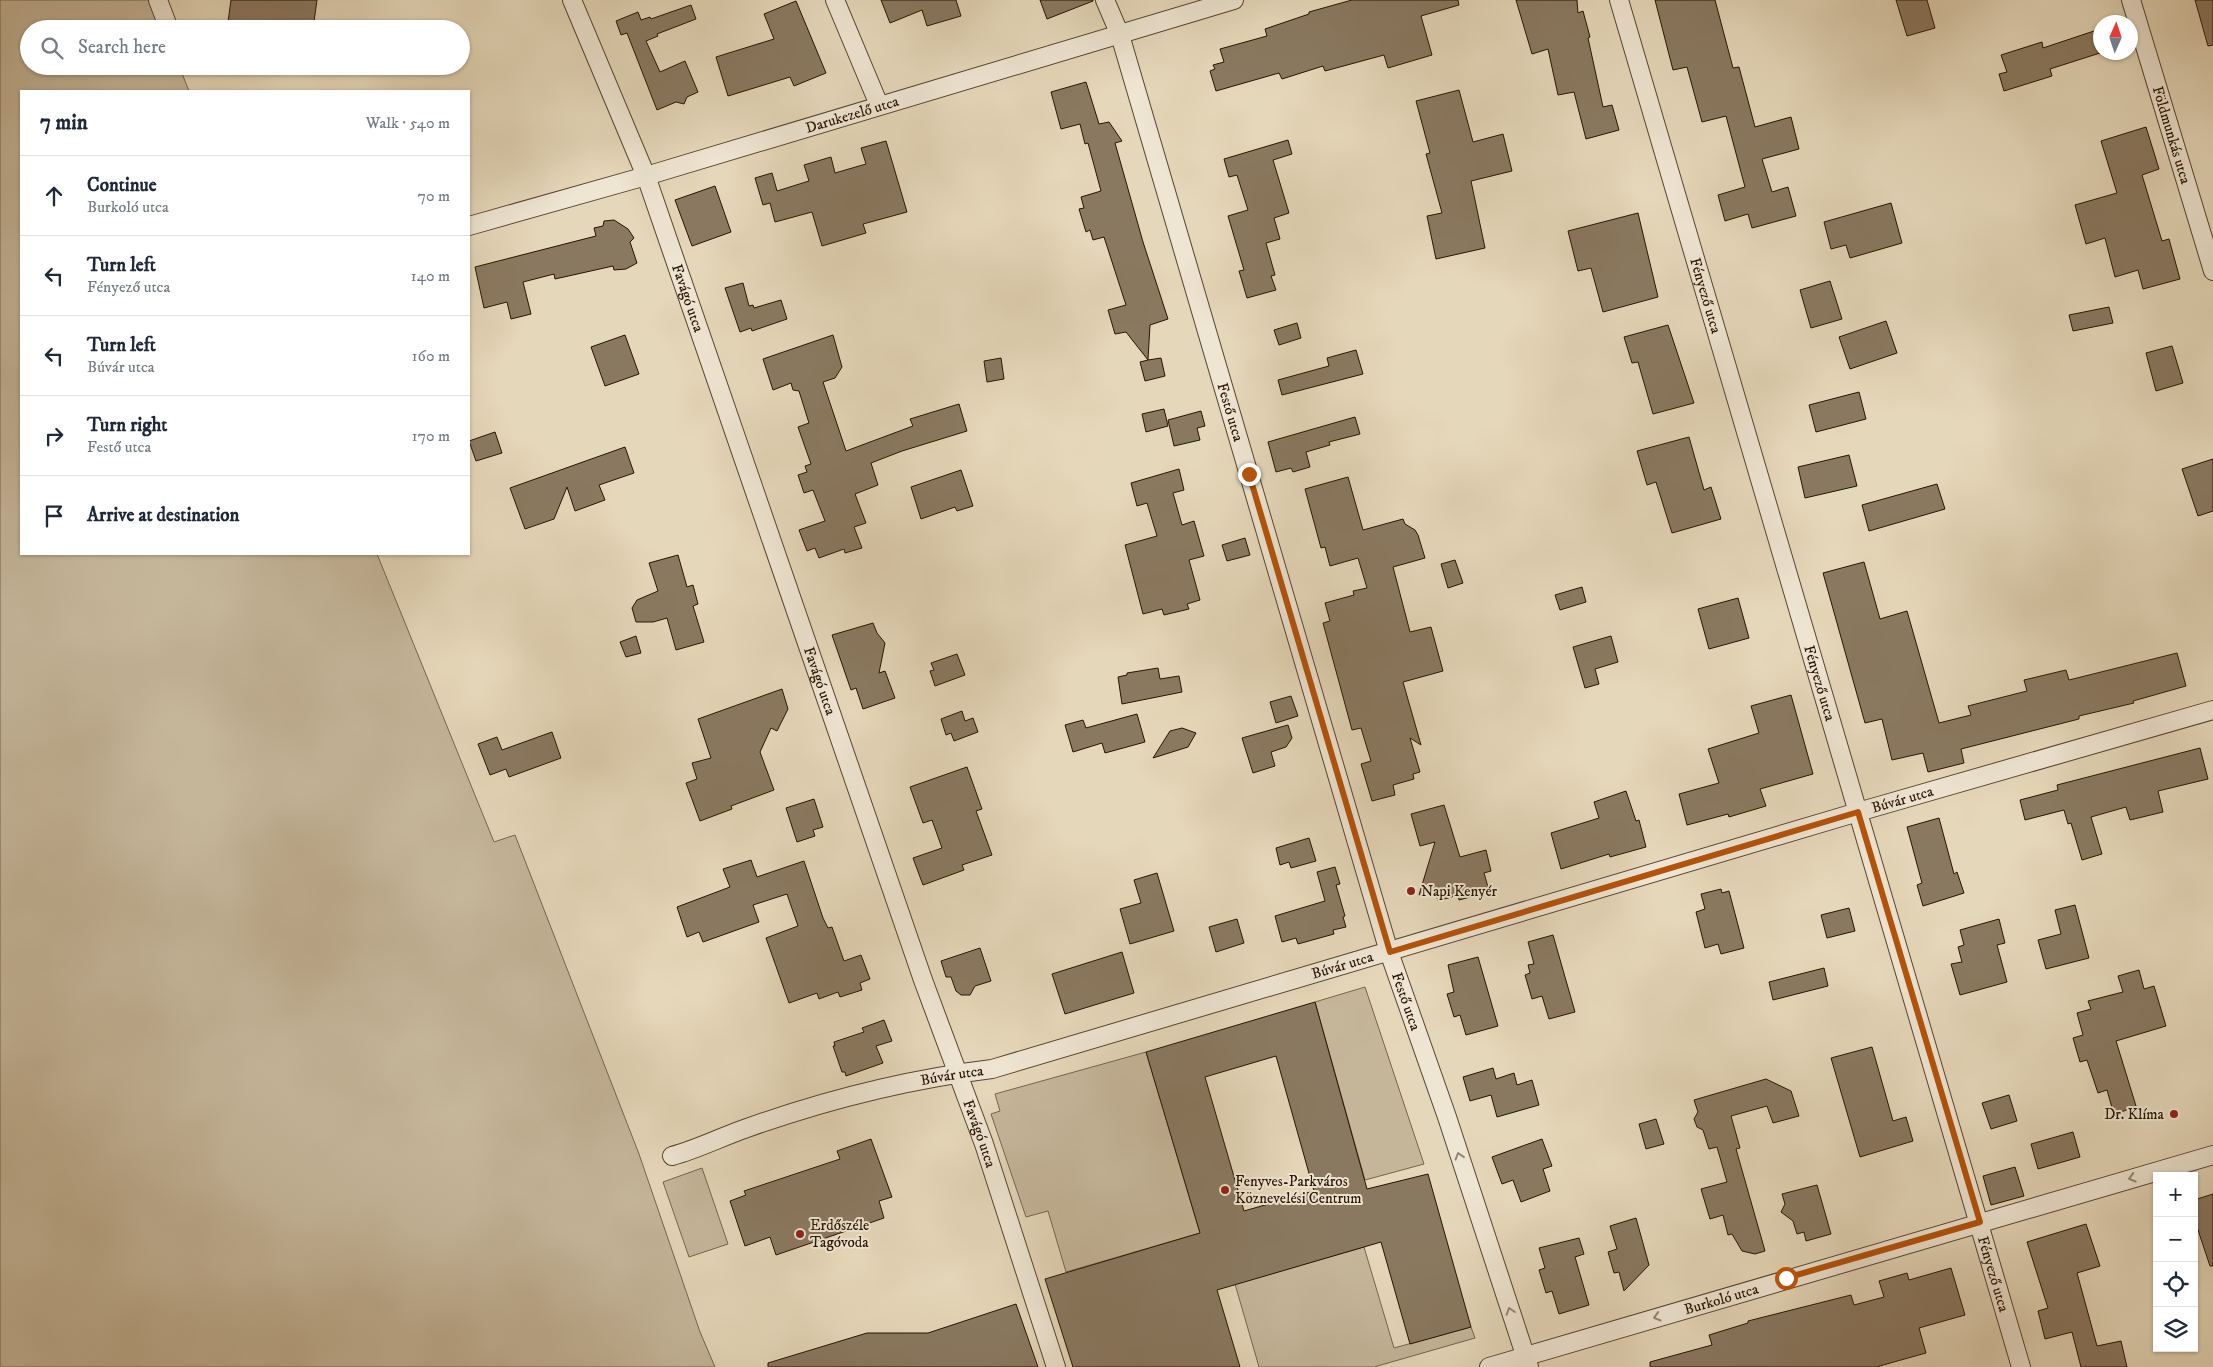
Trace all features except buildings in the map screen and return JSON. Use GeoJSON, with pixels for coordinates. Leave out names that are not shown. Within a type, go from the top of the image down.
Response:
{"type":"FeatureCollection","features":[{"type":"Feature","properties":{"kind":"street"},"geometry":{"type":"LineString","coordinates":[[158,0],[166,20]]}},
{"type":"Feature","properties":{"kind":"street","name":"Favágó utca"},"geometry":{"type":"LineString","coordinates":[[572,0],[646,176],[913,952],[986,1152],[1056,1367]]}},
{"type":"Feature","properties":{"kind":"street"},"geometry":{"type":"LineString","coordinates":[[835,0],[878,105]]}},
{"type":"Feature","properties":{"kind":"street","name":"Festő utca"},"geometry":{"type":"LineString","coordinates":[[1104,0],[1120,35],[1390,952],[1527,1362]]}},
{"type":"Feature","properties":{"kind":"street","name":"Darukezelő utca"},"geometry":{"type":"LineString","coordinates":[[470,226],[646,176],[1234,0]]}},
{"type":"Feature","properties":{"kind":"street","name":"Fényező utca"},"geometry":{"type":"LineString","coordinates":[[1619,0],[1980,1222],[2021,1367]]}},
{"type":"Feature","properties":{"kind":"street","name":"Földmunkás utca"},"geometry":{"type":"LineString","coordinates":[[2131,0],[2213,271]]}},
{"type":"Feature","properties":{"kind":"street","name":"Búvár utca"},"geometry":{"type":"LineString","coordinates":[[672,1156],[693,1150],[747,1128],[873,1090],[992,1069],[1113,1035],[1858,812],[2213,710]]}},
{"type":"Feature","properties":{"kind":"street","name":"Burkoló utca"},"geometry":{"type":"LineString","coordinates":[[1489,1367],[1527,1362],[1980,1222],[2213,1155]]}},
{"type":"Feature","properties":{"kind":"shaded area"},"geometry":{"type":"Polygon","coordinates":[[[0,0],[152,0],[160,20],[20,20],[20,75],[183,75],[189,90],[20,90],[20,555],[377,555],[494,842],[515,835],[639,1154],[700,1332],[715,1367],[0,1367],[0,0]]]}},
{"type":"Feature","properties":{"kind":"shaded area"},"geometry":{"type":"Polygon","coordinates":[[[1365,987],[1424,1164],[1365,1180],[1315,1002],[1365,987]]]}},
{"type":"Feature","properties":{"kind":"shaded area"},"geometry":{"type":"Polygon","coordinates":[[[1146,1052],[1200,1233],[1066,1272],[1048,1211],[1026,1217],[991,1114],[1000,1111],[995,1094],[1146,1052]]]}},
{"type":"Feature","properties":{"kind":"shaded area"},"geometry":{"type":"Polygon","coordinates":[[[702,1168],[728,1244],[689,1257],[663,1182],[702,1168]]]}},
{"type":"Feature","properties":{"kind":"shaded area"},"geometry":{"type":"Polygon","coordinates":[[[1364,1247],[1394,1348],[1471,1327],[1475,1338],[1374,1367],[1259,1367],[1235,1284],[1364,1247]]]}},
{"type":"Feature","properties":{"kind":"place","name":"Napi Kenyér"},"geometry":{"type":"Point","coordinates":[1411,891]}},
{"type":"Feature","properties":{"kind":"place","name":"Dr. Klíma"},"geometry":{"type":"Point","coordinates":[2174,1114]}},
{"type":"Feature","properties":{"kind":"place","name":"Fenyves-Parkváros Köznevelési Centrum"},"geometry":{"type":"Point","coordinates":[1225,1190]}},
{"type":"Feature","properties":{"kind":"place","name":"Erdőszéle Tagóvoda"},"geometry":{"type":"Point","coordinates":[800,1234]}},
{"type":"Feature","properties":{"kind":"route"},"geometry":{"type":"LineString","coordinates":[[1249,474],[1390,952],[1858,812],[1980,1222],[1786,1278]]}}]}
